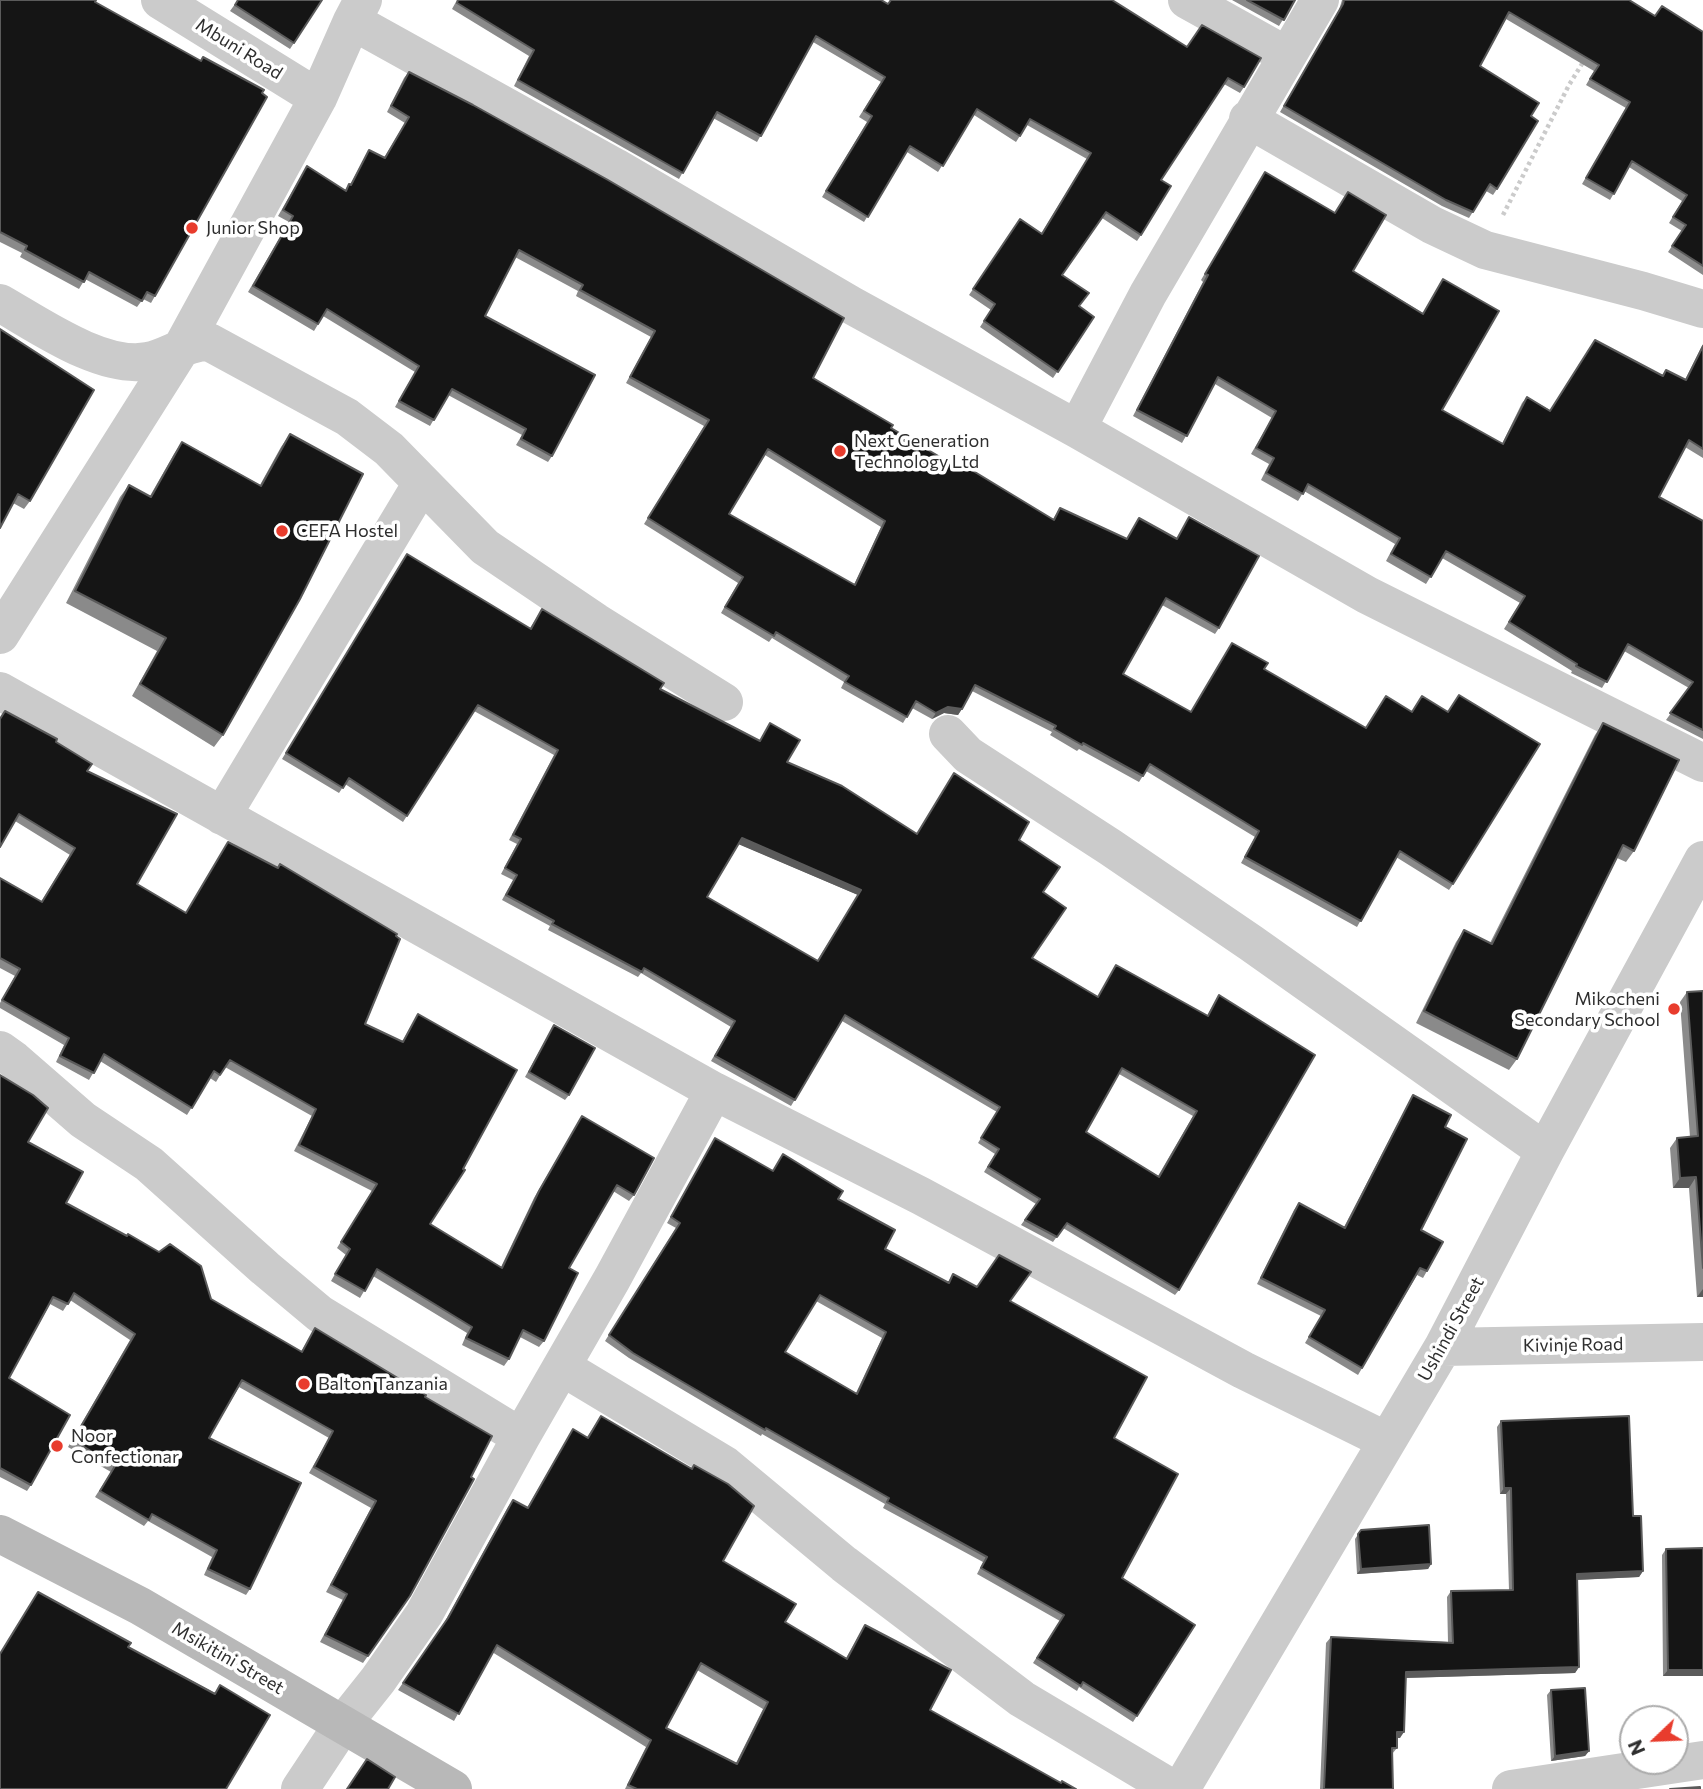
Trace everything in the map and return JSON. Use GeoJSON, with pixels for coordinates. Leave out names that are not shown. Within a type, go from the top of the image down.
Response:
{"type":"FeatureCollection","features":[{"type":"Feature","properties":{"kind":"street","name":"Mbuni Road"},"geometry":{"type":"LineString","coordinates":[[160,0],[318,97]]}},
{"type":"Feature","properties":{"kind":"street"},"geometry":{"type":"LineString","coordinates":[[1187,0],[1286,55]]}},
{"type":"Feature","properties":{"kind":"street"},"geometry":{"type":"LineString","coordinates":[[1077,429],[1148,294],[1320,0]]}},
{"type":"Feature","properties":{"kind":"street"},"geometry":{"type":"LineString","coordinates":[[0,635],[182,347],[318,97],[358,10],[615,167],[851,305],[1077,429],[1367,595],[1703,763]]}},
{"type":"Feature","properties":{"kind":"street"},"geometry":{"type":"LineString","coordinates":[[1248,119],[1433,225],[1485,250],[1703,309]]}},
{"type":"Feature","properties":{"kind":"street"},"geometry":{"type":"LineString","coordinates":[[0,303],[107,359],[124,363],[149,361],[182,347],[209,342],[298,389],[347,418],[388,449],[485,548],[724,702]]}},
{"type":"Feature","properties":{"kind":"street"},"geometry":{"type":"LineString","coordinates":[[222,816],[422,483]]}},
{"type":"Feature","properties":{"kind":"street"},"geometry":{"type":"LineString","coordinates":[[0,691],[714,1091],[920,1196],[1243,1370],[1387,1441]]}},
{"type":"Feature","properties":{"kind":"street"},"geometry":{"type":"LineString","coordinates":[[948,734],[968,755],[1110,846],[1545,1151]]}},
{"type":"Feature","properties":{"kind":"street","name":"Ushindi Street"},"geometry":{"type":"LineString","coordinates":[[1181,1789],[1443,1347],[1545,1151],[1703,860]]}},
{"type":"Feature","properties":{"kind":"street"},"geometry":{"type":"LineString","coordinates":[[0,1050],[83,1120],[149,1164],[320,1314],[521,1437]]}},
{"type":"Feature","properties":{"kind":"street"},"geometry":{"type":"LineString","coordinates":[[300,1789],[343,1724],[424,1614],[714,1091]]}},
{"type":"Feature","properties":{"kind":"street","name":"Kivinje Road"},"geometry":{"type":"LineString","coordinates":[[1443,1347],[1703,1342]]}},
{"type":"Feature","properties":{"kind":"street"},"geometry":{"type":"LineString","coordinates":[[562,1367],[725,1465],[844,1564],[1023,1699],[1173,1789]]}},
{"type":"Feature","properties":{"kind":"street","name":"Msikitini Street"},"geometry":{"type":"LineString","coordinates":[[0,1534],[140,1606],[453,1789]]}},
{"type":"Feature","properties":{"kind":"street"},"geometry":{"type":"LineString","coordinates":[[1510,1789],[1703,1760]]}},
{"type":"Feature","properties":{"kind":"path"},"geometry":{"type":"LineString","coordinates":[[1485,250],[1569,85],[1589,52]]}},
{"type":"Feature","properties":{"kind":"building"},"geometry":{"type":"Polygon","coordinates":[[[0,0],[96,0],[95,2],[201,61],[203,57],[264,90],[262,93],[267,97],[155,296],[147,292],[142,301],[89,272],[84,282],[25,250],[27,246],[0,232],[0,0]]]}},
{"type":"Feature","properties":{"kind":"building"},"geometry":{"type":"Polygon","coordinates":[[[238,0],[322,0],[294,43],[235,5],[238,0]]]}},
{"type":"Feature","properties":{"kind":"building"},"geometry":{"type":"Polygon","coordinates":[[[458,0],[881,0],[888,4],[891,0],[1112,0],[1187,47],[1202,25],[1261,58],[1244,87],[1228,78],[1161,180],[1171,186],[1141,235],[1106,212],[1062,275],[1089,293],[1079,306],[1094,317],[1058,372],[984,321],[995,304],[973,289],[1020,219],[1042,234],[1091,153],[1030,119],[1020,136],[977,109],[943,166],[910,146],[868,217],[826,191],[872,116],[864,111],[885,77],[816,36],[761,136],[717,112],[683,173],[518,80],[534,50],[457,3],[458,0]]]}},
{"type":"Feature","properties":{"kind":"building"},"geometry":{"type":"Polygon","coordinates":[[[1247,0],[1295,0],[1284,20],[1247,0]]]}},
{"type":"Feature","properties":{"kind":"building"},"geometry":{"type":"Polygon","coordinates":[[[1344,0],[1629,0],[1655,16],[1662,6],[1703,32],[1703,266],[1672,246],[1686,225],[1673,217],[1687,195],[1632,161],[1614,194],[1586,178],[1630,102],[1590,79],[1599,65],[1509,12],[1480,66],[1539,103],[1531,116],[1538,121],[1497,189],[1490,184],[1473,212],[1446,200],[1284,106],[1344,0]]]}},
{"type":"Feature","properties":{"kind":"building"},"geometry":{"type":"Polygon","coordinates":[[[409,72],[608,180],[844,318],[813,378],[962,470],[965,466],[1054,520],[1060,508],[1127,539],[1139,518],[1177,539],[1189,517],[1259,556],[1219,628],[1166,598],[1123,674],[1191,712],[1232,643],[1268,663],[1264,669],[1366,728],[1386,696],[1412,712],[1422,696],[1448,712],[1459,695],[1540,744],[1453,884],[1400,851],[1361,921],[1245,857],[1259,831],[1150,764],[1143,776],[1054,729],[1056,726],[975,685],[962,709],[948,707],[936,713],[916,701],[907,717],[845,682],[849,676],[776,632],[774,636],[725,607],[743,577],[648,518],[709,420],[630,377],[655,331],[580,290],[583,285],[519,250],[485,316],[595,375],[552,456],[521,439],[526,429],[452,389],[434,420],[399,401],[419,366],[327,309],[318,324],[253,286],[293,216],[283,210],[307,166],[346,191],[369,150],[385,158],[409,117],[391,106],[409,72]],[[768,449],[729,514],[855,585],[885,521],[768,449]]]}},
{"type":"Feature","properties":{"kind":"building"},"geometry":{"type":"Polygon","coordinates":[[[1265,172],[1335,213],[1348,192],[1386,215],[1353,271],[1423,314],[1443,279],[1499,311],[1442,410],[1503,444],[1527,397],[1550,411],[1595,340],[1663,376],[1666,370],[1686,380],[1703,346],[1703,449],[1689,440],[1659,497],[1703,521],[1703,730],[1670,713],[1693,682],[1628,644],[1607,682],[1576,666],[1577,664],[1509,622],[1525,596],[1446,551],[1431,577],[1391,554],[1400,538],[1308,484],[1303,494],[1266,473],[1274,458],[1256,448],[1276,411],[1218,377],[1187,436],[1137,410],[1208,275],[1205,274],[1265,172]]]}},
{"type":"Feature","properties":{"kind":"building"},"geometry":{"type":"Polygon","coordinates":[[[0,329],[94,390],[30,501],[18,494],[0,528],[0,329]]]}},
{"type":"Feature","properties":{"kind":"building"},"geometry":{"type":"Polygon","coordinates":[[[290,434],[363,474],[300,599],[223,735],[140,684],[166,638],[75,591],[129,485],[151,497],[182,442],[261,486],[290,434]]]}},
{"type":"Feature","properties":{"kind":"building"},"geometry":{"type":"Polygon","coordinates":[[[407,554],[531,629],[542,609],[664,683],[660,689],[760,741],[770,723],[800,740],[787,762],[842,786],[917,834],[954,773],[1029,822],[1019,840],[1060,867],[1043,892],[1066,908],[1032,958],[1098,997],[1116,965],[1208,1016],[1219,995],[1315,1055],[1179,1290],[1067,1223],[1057,1237],[1025,1220],[1040,1199],[988,1167],[999,1149],[981,1138],[1000,1107],[845,1015],[795,1100],[715,1056],[735,1021],[644,968],[642,972],[552,924],[554,921],[506,895],[517,875],[505,868],[521,839],[513,835],[558,750],[478,705],[407,816],[349,778],[343,788],[286,753],[407,554]],[[742,838],[707,897],[818,961],[861,890],[742,838]],[[1122,1068],[1086,1132],[1159,1177],[1197,1111],[1122,1068]]]}},
{"type":"Feature","properties":{"kind":"building"},"geometry":{"type":"Polygon","coordinates":[[[5,711],[57,739],[56,742],[92,764],[87,771],[177,814],[137,884],[186,913],[228,842],[278,868],[280,864],[397,934],[400,939],[365,1024],[403,1042],[418,1014],[517,1070],[463,1169],[465,1170],[430,1224],[502,1268],[539,1191],[582,1116],[654,1158],[634,1195],[617,1185],[569,1268],[578,1273],[544,1341],[523,1330],[509,1359],[466,1338],[472,1327],[377,1269],[365,1291],[335,1274],[350,1249],[341,1242],[377,1184],[299,1145],[316,1109],[230,1060],[220,1075],[214,1071],[192,1108],[104,1054],[94,1073],[60,1056],[69,1038],[2,1000],[20,969],[0,958],[0,878],[42,902],[75,848],[19,814],[0,847],[0,719],[5,711]]]}},
{"type":"Feature","properties":{"kind":"building"},"geometry":{"type":"Polygon","coordinates":[[[1603,723],[1679,760],[1634,851],[1623,845],[1517,1059],[1424,1011],[1464,930],[1492,944],[1603,723]]]}},
{"type":"Feature","properties":{"kind":"building"},"geometry":{"type":"Polygon","coordinates":[[[1703,991],[1703,1268],[1696,1177],[1680,1178],[1677,1138],[1698,1136],[1687,992],[1703,991]]]}},
{"type":"Feature","properties":{"kind":"building"},"geometry":{"type":"Polygon","coordinates":[[[554,1025],[595,1048],[569,1095],[529,1072],[554,1025]]]}},
{"type":"Feature","properties":{"kind":"building"},"geometry":{"type":"Polygon","coordinates":[[[0,1075],[33,1095],[48,1108],[28,1142],[83,1172],[66,1203],[159,1252],[170,1244],[201,1266],[211,1299],[302,1352],[315,1328],[492,1436],[471,1477],[474,1479],[410,1596],[368,1656],[325,1635],[347,1594],[331,1585],[376,1501],[314,1467],[333,1431],[242,1380],[209,1438],[301,1483],[250,1589],[208,1569],[217,1550],[152,1514],[149,1520],[100,1491],[115,1466],[73,1440],[135,1334],[74,1293],[68,1304],[53,1297],[9,1378],[70,1415],[31,1485],[0,1468],[0,1075]]]}},
{"type":"Feature","properties":{"kind":"building"},"geometry":{"type":"Polygon","coordinates":[[[1413,1095],[1451,1115],[1445,1127],[1467,1139],[1421,1230],[1443,1242],[1427,1271],[1420,1268],[1362,1368],[1309,1337],[1325,1310],[1261,1278],[1299,1203],[1345,1228],[1413,1095]]]}},
{"type":"Feature","properties":{"kind":"building"},"geometry":{"type":"Polygon","coordinates":[[[715,1138],[773,1171],[783,1154],[843,1191],[838,1199],[895,1230],[885,1249],[949,1283],[953,1274],[977,1287],[999,1255],[1031,1272],[1010,1301],[1147,1377],[1114,1438],[1178,1474],[1122,1578],[1195,1625],[1137,1716],[1083,1682],[1081,1686],[1037,1658],[1064,1615],[981,1568],[987,1557],[887,1502],[889,1498],[633,1353],[609,1335],[680,1223],[671,1217],[715,1138]],[[820,1295],[785,1352],[857,1394],[886,1332],[820,1295]]]}},
{"type":"Feature","properties":{"kind":"building"},"geometry":{"type":"Polygon","coordinates":[[[601,1416],[692,1469],[694,1465],[728,1484],[754,1506],[723,1561],[796,1604],[785,1622],[847,1659],[865,1625],[951,1670],[930,1710],[1076,1789],[637,1789],[628,1785],[651,1740],[497,1645],[459,1714],[403,1683],[448,1618],[513,1500],[528,1508],[573,1429],[588,1438],[601,1416]],[[701,1663],[666,1728],[737,1764],[768,1702],[701,1663]]]}},
{"type":"Feature","properties":{"kind":"building"},"geometry":{"type":"Polygon","coordinates":[[[1629,1416],[1633,1516],[1641,1516],[1643,1571],[1577,1574],[1579,1667],[1406,1672],[1404,1732],[1397,1732],[1397,1748],[1392,1748],[1393,1789],[1324,1789],[1331,1637],[1453,1643],[1451,1591],[1513,1590],[1511,1488],[1504,1488],[1501,1421],[1629,1416]]]}},
{"type":"Feature","properties":{"kind":"building"},"geometry":{"type":"Polygon","coordinates":[[[1429,1525],[1431,1564],[1361,1569],[1358,1534],[1361,1530],[1429,1525]]]}},
{"type":"Feature","properties":{"kind":"building"},"geometry":{"type":"Polygon","coordinates":[[[1703,1548],[1703,1670],[1668,1670],[1666,1549],[1703,1548]]]}},
{"type":"Feature","properties":{"kind":"building"},"geometry":{"type":"Polygon","coordinates":[[[38,1592],[131,1643],[128,1647],[215,1694],[220,1685],[270,1715],[226,1789],[0,1789],[0,1654],[38,1592]]]}},
{"type":"Feature","properties":{"kind":"building"},"geometry":{"type":"Polygon","coordinates":[[[1585,1688],[1589,1751],[1555,1756],[1551,1690],[1585,1688]]]}},
{"type":"Feature","properties":{"kind":"building"},"geometry":{"type":"Polygon","coordinates":[[[367,1759],[395,1777],[388,1789],[347,1789],[367,1759]]]}},
{"type":"Feature","properties":{"kind":"place","name":"Junior Shop"},"geometry":{"type":"Point","coordinates":[192,228]}},
{"type":"Feature","properties":{"kind":"place","name":"Next Generation Technology Ltd"},"geometry":{"type":"Point","coordinates":[840,451]}},
{"type":"Feature","properties":{"kind":"place","name":"CEFA Hostel"},"geometry":{"type":"Point","coordinates":[282,531]}},
{"type":"Feature","properties":{"kind":"place","name":"Mikocheni Secondary School"},"geometry":{"type":"Point","coordinates":[1674,1009]}},
{"type":"Feature","properties":{"kind":"place","name":"Balton Tanzania"},"geometry":{"type":"Point","coordinates":[304,1384]}},
{"type":"Feature","properties":{"kind":"place","name":"Noor Confectionar"},"geometry":{"type":"Point","coordinates":[57,1446]}}]}
